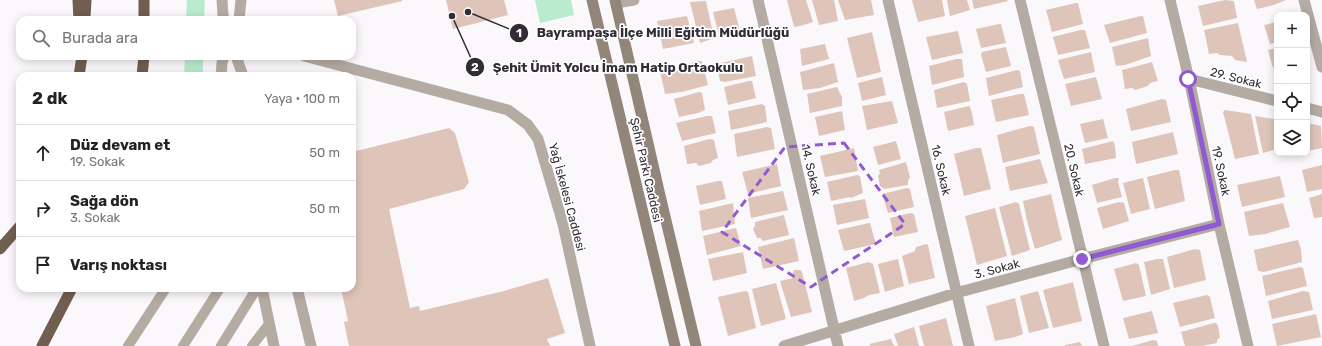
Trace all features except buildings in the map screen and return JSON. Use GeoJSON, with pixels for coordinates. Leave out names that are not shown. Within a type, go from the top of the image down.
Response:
{"type":"FeatureCollection","features":[{"type":"Feature","properties":{"kind":"highway"},"geometry":{"type":"LineString","coordinates":[[78,0],[79,16]]}},
{"type":"Feature","properties":{"kind":"highway"},"geometry":{"type":"LineString","coordinates":[[85,16],[86,0]]}},
{"type":"Feature","properties":{"kind":"highway"},"geometry":{"type":"LineString","coordinates":[[144,0],[144,16]]}},
{"type":"Feature","properties":{"kind":"highway"},"geometry":{"type":"LineString","coordinates":[[80,72],[82,60]]}},
{"type":"Feature","properties":{"kind":"highway"},"geometry":{"type":"LineString","coordinates":[[142,72],[144,60]]}},
{"type":"Feature","properties":{"kind":"highway"},"geometry":{"type":"LineString","coordinates":[[0,249],[16,231]]}},
{"type":"Feature","properties":{"kind":"highway"},"geometry":{"type":"LineString","coordinates":[[42,346],[70,292]]}},
{"type":"Feature","properties":{"kind":"main road","name":"Şehir Parkı Caddesi"},"geometry":{"type":"LineString","coordinates":[[592,0],[675,346]]}},
{"type":"Feature","properties":{"kind":"main road","name":"Şehir Parkı Caddesi"},"geometry":{"type":"LineString","coordinates":[[616,2],[696,346]]}},
{"type":"Feature","properties":{"kind":"street"},"geometry":{"type":"LineString","coordinates":[[222,0],[223,16]]}},
{"type":"Feature","properties":{"kind":"street"},"geometry":{"type":"LineString","coordinates":[[239,16],[241,0]]}},
{"type":"Feature","properties":{"kind":"street"},"geometry":{"type":"LineString","coordinates":[[616,2],[634,0]]}},
{"type":"Feature","properties":{"kind":"street","name":"14. Sokak"},"geometry":{"type":"LineString","coordinates":[[758,0],[838,346]]}},
{"type":"Feature","properties":{"kind":"street","name":"16. Sokak"},"geometry":{"type":"LineString","coordinates":[[888,0],[969,346]]}},
{"type":"Feature","properties":{"kind":"street","name":"20. Sokak"},"geometry":{"type":"LineString","coordinates":[[1020,0],[1104,346]]}},
{"type":"Feature","properties":{"kind":"street","name":"19. Sokak"},"geometry":{"type":"LineString","coordinates":[[1170,0],[1219,224],[1248,346]]}},
{"type":"Feature","properties":{"kind":"street"},"geometry":{"type":"LineString","coordinates":[[1304,0],[1322,67]]}},
{"type":"Feature","properties":{"kind":"street"},"geometry":{"type":"LineString","coordinates":[[221,72],[223,60]]}},
{"type":"Feature","properties":{"kind":"street"},"geometry":{"type":"LineString","coordinates":[[237,60],[242,72]]}},
{"type":"Feature","properties":{"kind":"street","name":"Yağ İskelesi Caddesi"},"geometry":{"type":"LineString","coordinates":[[319,60],[508,110],[528,125],[538,139],[562,224],[590,346]]}},
{"type":"Feature","properties":{"kind":"street","name":"29. Sokak"},"geometry":{"type":"LineString","coordinates":[[1188,79],[1274,100]]}},
{"type":"Feature","properties":{"kind":"street"},"geometry":{"type":"LineString","coordinates":[[1310,109],[1322,112]]}},
{"type":"Feature","properties":{"kind":"street","name":"3. Sokak"},"geometry":{"type":"LineString","coordinates":[[784,346],[956,293],[1219,224]]}},
{"type":"Feature","properties":{"kind":"street"},"geometry":{"type":"LineString","coordinates":[[263,292],[274,346]]}},
{"type":"Feature","properties":{"kind":"street"},"geometry":{"type":"LineString","coordinates":[[298,292],[311,346]]}},
{"type":"Feature","properties":{"kind":"lane"},"geometry":{"type":"LineString","coordinates":[[128,346],[163,292]]}},
{"type":"Feature","properties":{"kind":"lane"},"geometry":{"type":"LineString","coordinates":[[183,346],[217,292]]}},
{"type":"Feature","properties":{"kind":"lane"},"geometry":{"type":"LineString","coordinates":[[221,346],[255,292]]}},
{"type":"Feature","properties":{"kind":"lane"},"geometry":{"type":"LineString","coordinates":[[252,346],[269,324]]}},
{"type":"Feature","properties":{"kind":"highlighted area"},"geometry":{"type":"Polygon","coordinates":[[[844,143],[905,224],[811,287],[722,232],[785,147],[844,143]]]}},
{"type":"Feature","properties":{"kind":"green space"},"geometry":{"type":"Polygon","coordinates":[[[187,0],[205,0],[204,16],[186,16],[187,0]]]}},
{"type":"Feature","properties":{"kind":"green space"},"geometry":{"type":"Polygon","coordinates":[[[535,0],[571,0],[574,15],[540,23],[535,0]]]}},
{"type":"Feature","properties":{"kind":"green space"},"geometry":{"type":"Polygon","coordinates":[[[185,60],[203,60],[203,72],[184,72],[185,60]]]}},
{"type":"Feature","properties":{"kind":"place","name":"Bayrampaşa İlçe Milli Eğitim Müdürlüğü"},"geometry":{"type":"Point","coordinates":[468,12]}},
{"type":"Feature","properties":{"kind":"place","name":"Şehit Ümit Yolcu İmam Hatip Ortaokulu"},"geometry":{"type":"Point","coordinates":[452,16]}},
{"type":"Feature","properties":{"kind":"route"},"geometry":{"type":"LineString","coordinates":[[1082,259],[1219,224],[1188,79]]}}]}
